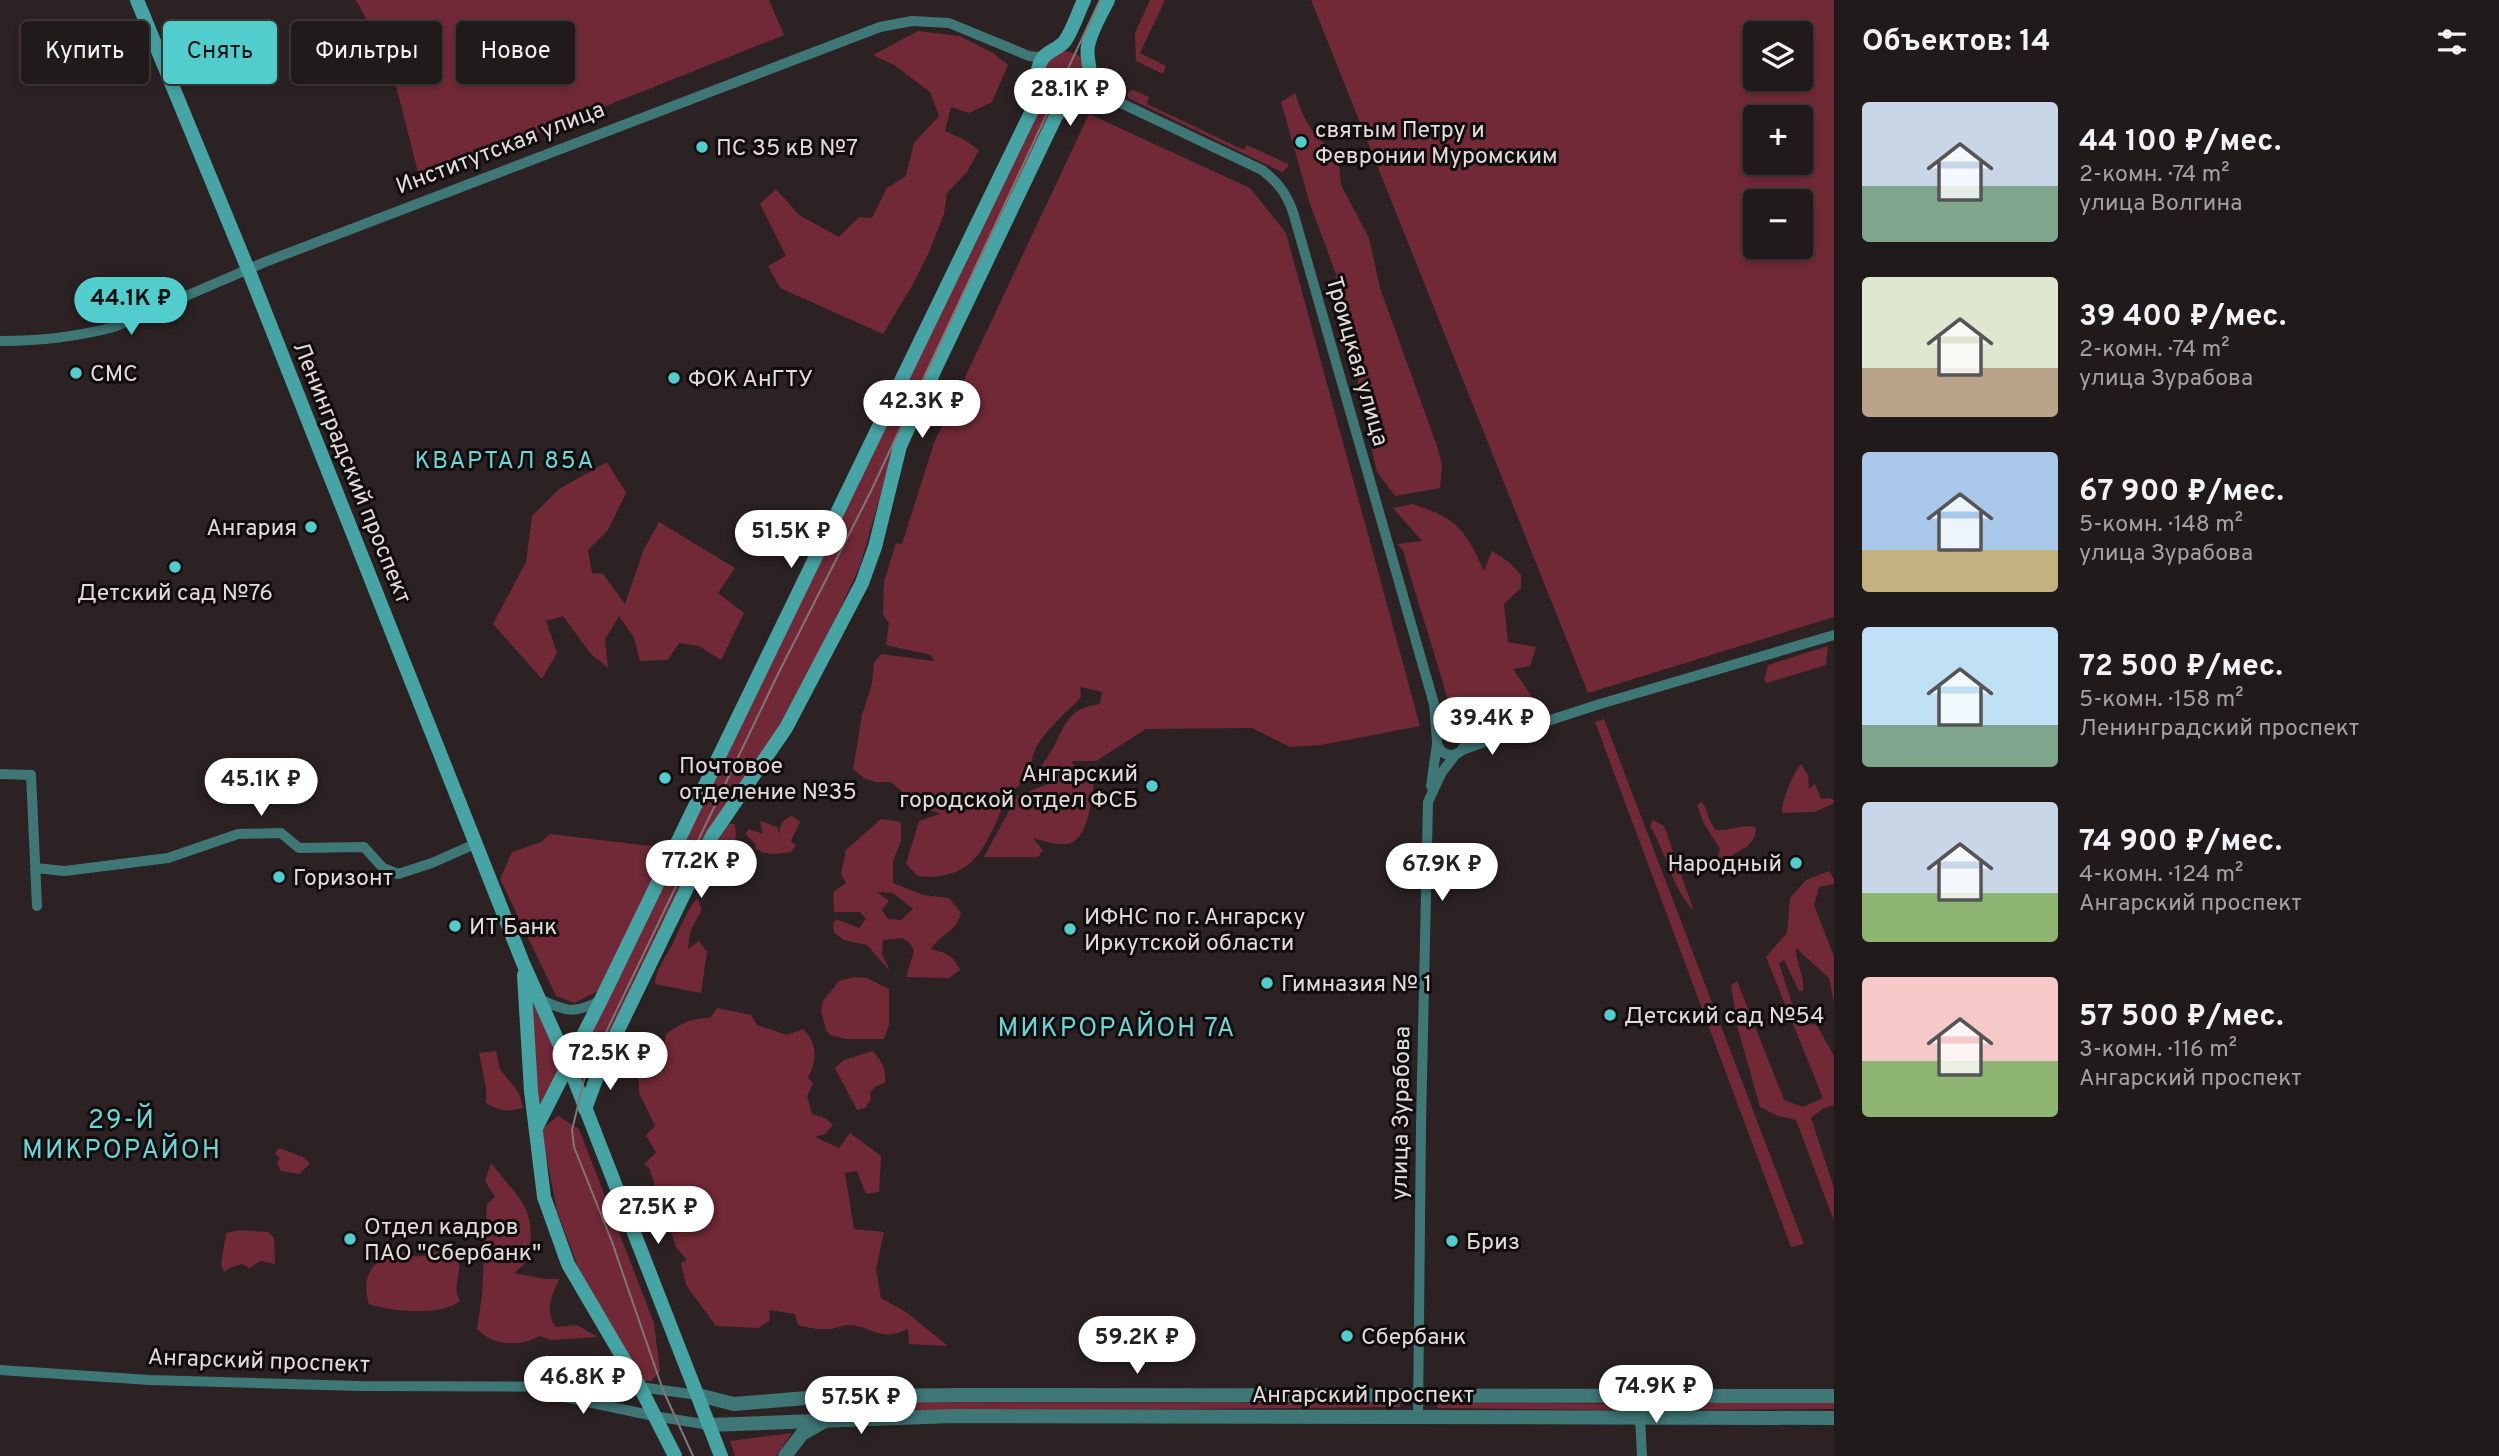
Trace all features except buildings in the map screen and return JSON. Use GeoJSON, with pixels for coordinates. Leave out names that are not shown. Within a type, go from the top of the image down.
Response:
{"type":"FeatureCollection","features":[{"type":"Feature","properties":{"kind":"main road","name":"Ленинградский проспект"},"geometry":{"type":"LineString","coordinates":[[137,0],[248,269],[523,963],[569,1066],[721,1456]]}},
{"type":"Feature","properties":{"kind":"main road"},"geometry":{"type":"LineString","coordinates":[[536,1128],[569,1066],[1040,94],[1040,65],[1056,47],[1084,0]]}},
{"type":"Feature","properties":{"kind":"main road"},"geometry":{"type":"LineString","coordinates":[[586,1109],[602,1063],[712,836],[786,728],[862,583],[875,547],[900,446],[934,369],[1056,116],[1087,85],[1090,69],[1088,44],[1108,0]]}},
{"type":"Feature","properties":{"kind":"main road"},"geometry":{"type":"LineString","coordinates":[[1056,47],[1078,51],[1090,69]]}},
{"type":"Feature","properties":{"kind":"main road"},"geometry":{"type":"LineString","coordinates":[[1041,83],[1057,98],[1076,96]]}},
{"type":"Feature","properties":{"kind":"main road","name":"Ленинградский проспект"},"geometry":{"type":"LineString","coordinates":[[523,963],[544,1198],[568,1264],[640,1387],[675,1456]]}},
{"type":"Feature","properties":{"kind":"street","name":"Институтская улица"},"geometry":{"type":"LineString","coordinates":[[0,341],[38,341],[114,327],[248,269],[880,27],[912,21],[949,23],[1020,54],[1036,57],[1056,47]]}},
{"type":"Feature","properties":{"kind":"street"},"geometry":{"type":"LineString","coordinates":[[1020,54],[1033,65],[1041,83]]}},
{"type":"Feature","properties":{"kind":"street"},"geometry":{"type":"LineString","coordinates":[[1090,69],[1096,85],[1106,96]]}},
{"type":"Feature","properties":{"kind":"street"},"geometry":{"type":"LineString","coordinates":[[1076,96],[1092,92],[1106,96]]}},
{"type":"Feature","properties":{"kind":"street","name":"Троицкая улица"},"geometry":{"type":"LineString","coordinates":[[1106,96],[1262,170],[1276,180],[1286,193],[1434,704],[1437,742],[1428,802]]}},
{"type":"Feature","properties":{"kind":"street"},"geometry":{"type":"LineString","coordinates":[[1510,733],[1444,729],[1438,734],[1437,742],[1444,754],[1459,752],[1600,704],[1834,635]]}},
{"type":"Feature","properties":{"kind":"street"},"geometry":{"type":"LineString","coordinates":[[1434,704],[1465,738],[1459,752]]}},
{"type":"Feature","properties":{"kind":"street","name":"улица Зурабова"},"geometry":{"type":"LineString","coordinates":[[1418,1417],[1428,802],[1440,775],[1459,752]]}},
{"type":"Feature","properties":{"kind":"street"},"geometry":{"type":"LineString","coordinates":[[0,774],[31,775],[37,906]]}},
{"type":"Feature","properties":{"kind":"street"},"geometry":{"type":"LineString","coordinates":[[35,868],[65,871],[168,858],[238,834],[281,833],[299,848],[364,847],[383,868],[398,874],[432,863],[477,843]]}},
{"type":"Feature","properties":{"kind":"street"},"geometry":{"type":"LineString","coordinates":[[539,999],[570,1012],[584,1010],[601,1000]]}},
{"type":"Feature","properties":{"kind":"street","name":"Ангарский проспект"},"geometry":{"type":"LineString","coordinates":[[0,1370],[150,1380],[359,1386],[640,1387],[698,1395],[734,1404],[856,1396],[1834,1396]]}},
{"type":"Feature","properties":{"kind":"street","name":"Ангарский проспект"},"geometry":{"type":"LineString","coordinates":[[518,1387],[709,1425],[953,1416],[1834,1418]]}},
{"type":"Feature","properties":{"kind":"street"},"geometry":{"type":"LineString","coordinates":[[855,1419],[856,1396]]}},
{"type":"Feature","properties":{"kind":"street"},"geometry":{"type":"LineString","coordinates":[[1639,1396],[1642,1456]]}},
{"type":"Feature","properties":{"kind":"street"},"geometry":{"type":"LineString","coordinates":[[785,1456],[802,1434],[828,1419]]}},
{"type":"Feature","properties":{"kind":"shaded area"},"geometry":{"type":"Polygon","coordinates":[[[356,0],[769,0],[784,35],[420,180],[396,84],[442,84],[442,21],[367,21],[356,0]]]}},
{"type":"Feature","properties":{"kind":"shaded area"},"geometry":{"type":"Polygon","coordinates":[[[1150,0],[1165,0],[1140,53],[1166,66],[1163,74],[1136,61],[1135,33],[1150,0]]]}},
{"type":"Feature","properties":{"kind":"shaded area"},"geometry":{"type":"Polygon","coordinates":[[[1311,0],[1834,0],[1834,617],[1588,693],[1311,0]]]}},
{"type":"Feature","properties":{"kind":"shaded area"},"geometry":{"type":"Polygon","coordinates":[[[918,31],[960,36],[993,53],[1008,65],[992,102],[969,113],[951,107],[945,131],[979,150],[967,172],[947,193],[944,214],[929,252],[883,334],[780,288],[768,266],[786,256],[760,204],[776,189],[799,215],[839,237],[859,217],[872,218],[887,188],[906,176],[914,143],[939,116],[930,92],[894,65],[873,55],[918,31]]]}},
{"type":"Feature","properties":{"kind":"shaded area"},"geometry":{"type":"Polygon","coordinates":[[[1063,50],[1077,54],[1085,62],[1082,88],[1057,95],[1041,76],[1041,68],[1063,50]]]}},
{"type":"Feature","properties":{"kind":"shaded area"},"geometry":{"type":"Polygon","coordinates":[[[1133,90],[1149,97],[1147,104],[1244,150],[1247,145],[1288,164],[1288,167],[1282,172],[1128,98],[1128,93],[1133,90]]]}},
{"type":"Feature","properties":{"kind":"shaded area"},"geometry":{"type":"Polygon","coordinates":[[[1295,93],[1311,128],[1338,155],[1341,185],[1369,238],[1380,288],[1437,446],[1442,465],[1440,488],[1395,496],[1377,472],[1361,403],[1356,367],[1340,344],[1333,300],[1336,274],[1310,204],[1281,102],[1295,93]]]}},
{"type":"Feature","properties":{"kind":"shaded area"},"geometry":{"type":"Polygon","coordinates":[[[1045,100],[1056,105],[895,445],[860,566],[841,607],[795,700],[759,764],[705,835],[593,1065],[579,1057],[1045,100]]]}},
{"type":"Feature","properties":{"kind":"shaded area"},"geometry":{"type":"Polygon","coordinates":[[[1089,114],[1250,188],[1286,233],[1420,726],[1321,745],[1290,747],[1252,728],[1146,729],[1096,761],[1072,761],[1073,765],[1095,774],[1085,826],[1075,841],[1058,844],[1033,838],[1043,850],[1038,857],[984,857],[1017,796],[1056,781],[1036,772],[1049,755],[1069,718],[1081,709],[1100,704],[1102,692],[1080,687],[1081,697],[1039,743],[1027,776],[1008,796],[985,845],[976,857],[953,873],[918,876],[906,864],[919,821],[940,814],[916,804],[891,782],[876,782],[864,778],[853,769],[862,715],[872,684],[874,663],[881,654],[934,661],[931,655],[886,645],[889,623],[883,615],[884,582],[896,543],[902,544],[934,443],[1089,114]]]}},
{"type":"Feature","properties":{"kind":"shaded area"},"geometry":{"type":"Polygon","coordinates":[[[607,462],[626,493],[608,530],[588,550],[592,573],[603,574],[625,604],[644,549],[659,522],[735,568],[718,593],[744,613],[721,660],[699,646],[679,643],[668,660],[640,661],[634,638],[619,616],[605,639],[608,668],[590,653],[563,616],[546,621],[557,653],[542,679],[493,624],[526,562],[532,516],[559,489],[607,462]]]}},
{"type":"Feature","properties":{"kind":"shaded area"},"geometry":{"type":"Polygon","coordinates":[[[1412,504],[1440,514],[1458,527],[1484,571],[1492,551],[1509,562],[1521,575],[1521,588],[1504,604],[1508,642],[1536,647],[1530,666],[1513,669],[1537,704],[1511,715],[1477,718],[1448,700],[1403,550],[1397,544],[1422,541],[1393,508],[1412,504]]]}},
{"type":"Feature","properties":{"kind":"shaded area"},"geometry":{"type":"Polygon","coordinates":[[[1828,646],[1826,665],[1767,683],[1764,680],[1768,665],[1828,646]]]}},
{"type":"Feature","properties":{"kind":"shaded area"},"geometry":{"type":"Polygon","coordinates":[[[1604,719],[1804,1244],[1791,1247],[1595,722],[1604,719]]]}},
{"type":"Feature","properties":{"kind":"shaded area"},"geometry":{"type":"Polygon","coordinates":[[[1801,764],[1808,775],[1809,789],[1815,784],[1821,799],[1829,798],[1834,800],[1834,803],[1815,812],[1782,813],[1788,787],[1801,764]]]}},
{"type":"Feature","properties":{"kind":"shaded area"},"geometry":{"type":"Polygon","coordinates":[[[1702,802],[1716,830],[1756,827],[1750,843],[1726,859],[1718,857],[1720,849],[1703,822],[1697,805],[1702,802]]]}},
{"type":"Feature","properties":{"kind":"shaded area"},"geometry":{"type":"Polygon","coordinates":[[[792,816],[800,822],[791,841],[796,846],[791,852],[764,853],[756,849],[755,843],[745,834],[749,829],[763,834],[760,821],[777,827],[779,834],[782,822],[792,816]]]}},
{"type":"Feature","properties":{"kind":"shaded area"},"geometry":{"type":"Polygon","coordinates":[[[881,819],[901,822],[901,841],[893,861],[893,883],[923,895],[949,898],[961,913],[952,929],[931,949],[948,955],[960,970],[949,978],[906,977],[914,951],[909,942],[902,938],[883,940],[882,954],[890,971],[867,945],[844,940],[834,933],[833,924],[836,919],[859,928],[866,919],[860,912],[834,912],[833,892],[846,883],[841,874],[846,850],[881,819]],[[877,892],[889,901],[882,910],[888,919],[901,920],[913,909],[893,893],[877,892]]]}},
{"type":"Feature","properties":{"kind":"shaded area"},"geometry":{"type":"Polygon","coordinates":[[[1653,820],[1664,826],[1694,911],[1674,881],[1650,826],[1653,820]]]}},
{"type":"Feature","properties":{"kind":"shaded area"},"geometry":{"type":"Polygon","coordinates":[[[729,824],[735,824],[736,831],[731,850],[746,854],[739,864],[738,873],[746,875],[746,881],[728,881],[727,868],[734,856],[724,855],[715,865],[707,862],[729,824]]]}},
{"type":"Feature","properties":{"kind":"shaded area"},"geometry":{"type":"Polygon","coordinates":[[[550,834],[667,848],[600,990],[574,1003],[556,996],[500,879],[512,852],[541,842],[550,834]]]}},
{"type":"Feature","properties":{"kind":"shaded area"},"geometry":{"type":"Polygon","coordinates":[[[1829,871],[1834,884],[1819,887],[1814,905],[1834,957],[1834,1003],[1829,978],[1796,948],[1803,991],[1799,991],[1784,960],[1779,963],[1799,1025],[1816,1024],[1834,1056],[1834,1105],[1822,1109],[1811,1118],[1834,1188],[1834,1221],[1796,1120],[1778,1116],[1760,1107],[1738,1029],[1731,985],[1737,981],[1784,1100],[1803,1107],[1823,1098],[1766,957],[1787,933],[1790,898],[1806,880],[1829,871]]]}},
{"type":"Feature","properties":{"kind":"shaded area"},"geometry":{"type":"Polygon","coordinates":[[[697,898],[702,909],[690,932],[688,949],[699,941],[707,952],[701,993],[655,984],[659,968],[697,898]]]}},
{"type":"Feature","properties":{"kind":"shaded area"},"geometry":{"type":"Polygon","coordinates":[[[854,977],[867,978],[889,989],[889,1025],[884,1039],[846,1039],[830,1035],[826,1030],[821,1011],[823,1001],[839,981],[854,977]]]}},
{"type":"Feature","properties":{"kind":"shaded area"},"geometry":{"type":"Polygon","coordinates":[[[531,995],[561,1066],[539,1110],[531,995]]]}},
{"type":"Feature","properties":{"kind":"shaded area"},"geometry":{"type":"Polygon","coordinates":[[[717,1008],[751,1015],[757,1025],[787,1035],[803,1029],[808,1034],[815,1058],[808,1077],[813,1084],[807,1096],[812,1114],[827,1119],[833,1125],[825,1134],[815,1137],[839,1148],[850,1133],[881,1156],[879,1192],[866,1194],[857,1171],[845,1173],[854,1229],[884,1232],[876,1269],[881,1298],[906,1312],[948,1346],[909,1344],[908,1329],[883,1334],[848,1325],[831,1329],[810,1328],[798,1325],[795,1314],[769,1310],[770,1320],[759,1328],[716,1326],[686,1285],[681,1263],[687,1260],[676,1247],[649,1168],[644,1164],[656,1153],[646,1135],[655,1126],[639,1093],[638,1064],[664,1047],[666,1034],[671,1030],[692,1020],[710,1018],[717,1008]]]}},
{"type":"Feature","properties":{"kind":"shaded area"},"geometry":{"type":"Polygon","coordinates":[[[496,1051],[500,1069],[519,1093],[523,1108],[504,1110],[486,1103],[479,1053],[496,1051]]]}},
{"type":"Feature","properties":{"kind":"shaded area"},"geometry":{"type":"Polygon","coordinates":[[[873,1051],[883,1066],[885,1083],[876,1086],[870,1093],[871,1099],[865,1108],[857,1110],[835,1068],[844,1060],[873,1051]]]}},
{"type":"Feature","properties":{"kind":"shaded area"},"geometry":{"type":"Polygon","coordinates":[[[558,1116],[579,1129],[654,1323],[660,1371],[651,1381],[641,1381],[581,1275],[557,1211],[541,1130],[558,1116]]]}},
{"type":"Feature","properties":{"kind":"shaded area"},"geometry":{"type":"Polygon","coordinates":[[[279,1148],[303,1157],[309,1165],[299,1174],[281,1171],[277,1163],[280,1158],[275,1153],[279,1148]]]}},
{"type":"Feature","properties":{"kind":"shaded area"},"geometry":{"type":"Polygon","coordinates":[[[491,1163],[518,1197],[528,1216],[531,1242],[529,1260],[514,1273],[559,1279],[550,1309],[556,1327],[577,1325],[598,1337],[551,1340],[540,1336],[524,1342],[507,1343],[491,1339],[477,1329],[482,1296],[487,1204],[495,1197],[485,1181],[491,1163]]]}},
{"type":"Feature","properties":{"kind":"shaded area"},"geometry":{"type":"Polygon","coordinates":[[[239,1230],[268,1232],[274,1238],[275,1264],[261,1261],[249,1268],[242,1264],[224,1272],[221,1265],[226,1233],[239,1230]]]}},
{"type":"Feature","properties":{"kind":"shaded area"},"geometry":{"type":"Polygon","coordinates":[[[398,1248],[413,1256],[446,1251],[454,1253],[459,1264],[456,1287],[460,1301],[428,1311],[390,1309],[369,1304],[366,1285],[371,1270],[375,1264],[398,1248]]]}},
{"type":"Feature","properties":{"kind":"shaded area"},"geometry":{"type":"Polygon","coordinates":[[[863,1402],[1400,1403],[1400,1407],[862,1412],[863,1402]]]}},
{"type":"Feature","properties":{"kind":"shaded area"},"geometry":{"type":"Polygon","coordinates":[[[1438,1402],[1620,1404],[1620,1410],[1437,1408],[1438,1402]]]}},
{"type":"Feature","properties":{"kind":"shaded area"},"geometry":{"type":"Polygon","coordinates":[[[1660,1402],[1834,1403],[1834,1409],[1660,1410],[1660,1402]]]}},
{"type":"Feature","properties":{"kind":"shaded area"},"geometry":{"type":"Polygon","coordinates":[[[792,1433],[776,1456],[735,1456],[730,1441],[792,1433]]]}},
{"type":"Feature","properties":{"kind":"tram line"},"geometry":{"type":"LineString","coordinates":[[693,1456],[663,1390],[612,1242],[574,1147],[572,1130],[585,1076],[779,672],[871,491],[1100,0]]}},
{"type":"Feature","properties":{"kind":"place","name":"святым Петру и Февронии Муромским"},"geometry":{"type":"Point","coordinates":[1301,142]}},
{"type":"Feature","properties":{"kind":"place","name":"ПС 35 кВ №7"},"geometry":{"type":"Point","coordinates":[702,147]}},
{"type":"Feature","properties":{"kind":"place","name":"СМС"},"geometry":{"type":"Point","coordinates":[76,373]}},
{"type":"Feature","properties":{"kind":"place","name":"ФОК АнГТУ"},"geometry":{"type":"Point","coordinates":[674,378]}},
{"type":"Feature","properties":{"kind":"place","name":"Ангария"},"geometry":{"type":"Point","coordinates":[311,527]}},
{"type":"Feature","properties":{"kind":"place","name":"Детский сад №76"},"geometry":{"type":"Point","coordinates":[175,567]}},
{"type":"Feature","properties":{"kind":"place","name":"Почтовое отделение №35"},"geometry":{"type":"Point","coordinates":[665,778]}},
{"type":"Feature","properties":{"kind":"place","name":"Ангарский городской отдел ФСБ"},"geometry":{"type":"Point","coordinates":[1152,786]}},
{"type":"Feature","properties":{"kind":"place","name":"Народный"},"geometry":{"type":"Point","coordinates":[1796,863]}},
{"type":"Feature","properties":{"kind":"place","name":"Горизонт"},"geometry":{"type":"Point","coordinates":[279,877]}},
{"type":"Feature","properties":{"kind":"place","name":"ИТ Банк"},"geometry":{"type":"Point","coordinates":[455,926]}},
{"type":"Feature","properties":{"kind":"place","name":"ИФНС по г. Ангарску Иркутской области"},"geometry":{"type":"Point","coordinates":[1070,929]}},
{"type":"Feature","properties":{"kind":"place","name":"Гимназия № 1"},"geometry":{"type":"Point","coordinates":[1267,983]}},
{"type":"Feature","properties":{"kind":"place","name":"Детский сад №54"},"geometry":{"type":"Point","coordinates":[1610,1015]}},
{"type":"Feature","properties":{"kind":"place","name":"Отдел кадров ПАО \"Сбербанк\""},"geometry":{"type":"Point","coordinates":[350,1239]}},
{"type":"Feature","properties":{"kind":"place","name":"Бриз"},"geometry":{"type":"Point","coordinates":[1452,1241]}},
{"type":"Feature","properties":{"kind":"place","name":"Сбербанк"},"geometry":{"type":"Point","coordinates":[1347,1336]}},
{"type":"Feature","properties":{"kind":"district","name":"КВАРТАЛ 85А"},"geometry":{"type":"Point","coordinates":[505,460]}},
{"type":"Feature","properties":{"kind":"district","name":"МИКРОРАЙОН 7А"},"geometry":{"type":"Point","coordinates":[1117,1027]}},
{"type":"Feature","properties":{"kind":"district","name":"29-Й МИКРОРАЙОН"},"geometry":{"type":"Point","coordinates":[122,1134]}}]}
